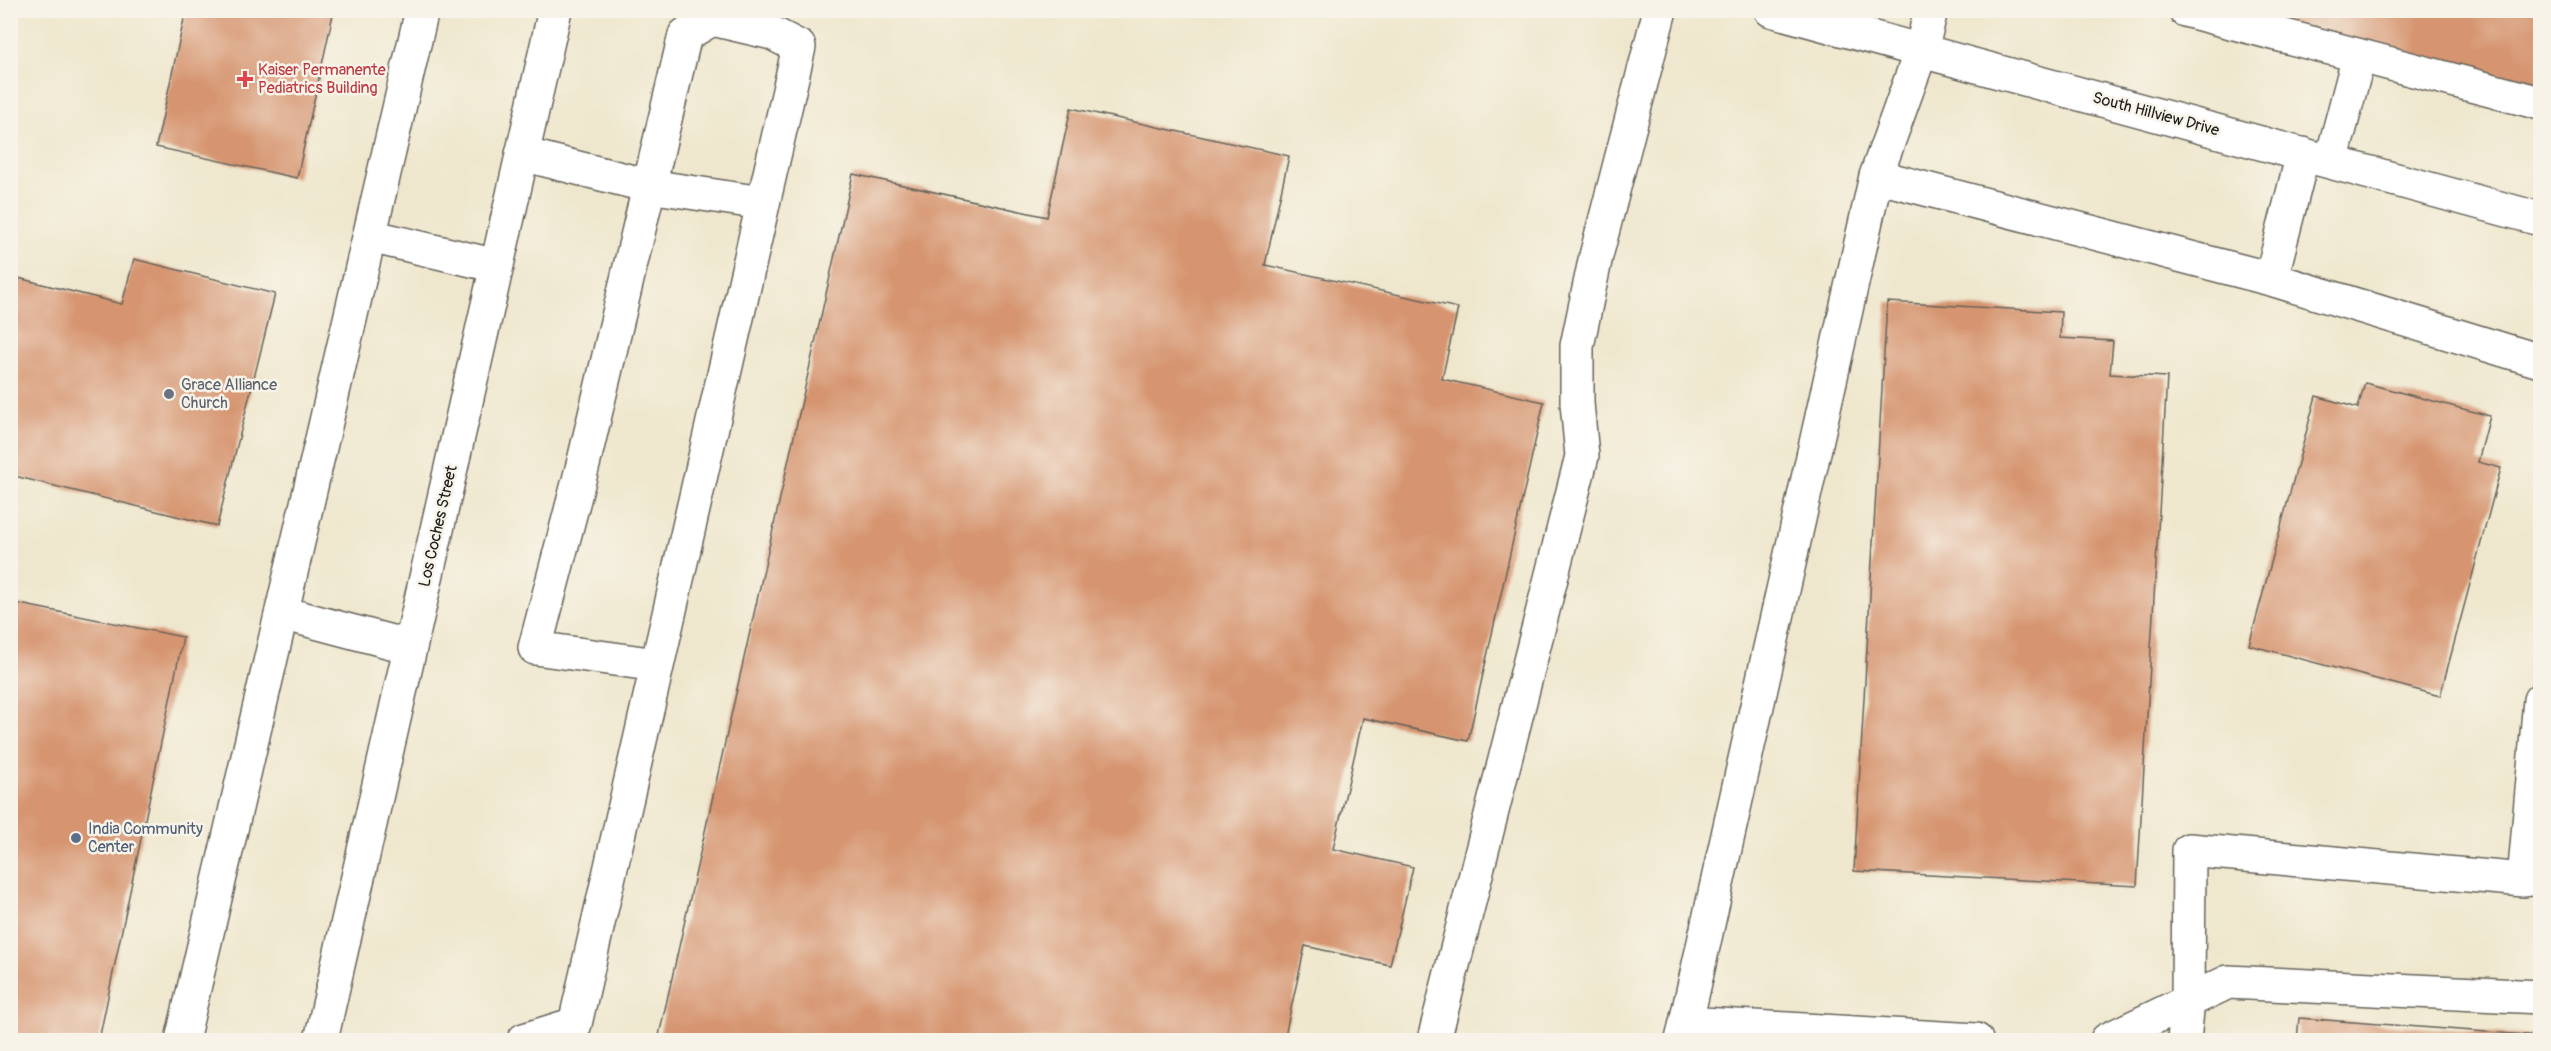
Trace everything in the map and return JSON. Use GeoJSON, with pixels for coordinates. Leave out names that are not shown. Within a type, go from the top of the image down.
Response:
{"type":"FeatureCollection","features":[{"type":"Feature","properties":{"kind":"street"},"geometry":{"type":"LineString","coordinates":[[182,1041],[422,10]]}},
{"type":"Feature","properties":{"kind":"street","name":"Los Coches Street"},"geometry":{"type":"LineString","coordinates":[[321,1041],[555,10]]}},
{"type":"Feature","properties":{"kind":"street"},"geometry":{"type":"LineString","coordinates":[[1434,1041],[1582,456],[1577,403],[1576,346],[1596,256],[1659,10]]}},
{"type":"Feature","properties":{"kind":"street","name":"South Hillview Drive"},"geometry":{"type":"LineString","coordinates":[[1771,10],[1844,20],[1921,51],[2541,219]]}},
{"type":"Feature","properties":{"kind":"street"},"geometry":{"type":"LineString","coordinates":[[1931,10],[1921,51],[1876,176],[1684,1032],[1976,1041]]}},
{"type":"Feature","properties":{"kind":"street"},"geometry":{"type":"LineString","coordinates":[[2185,10],[2541,103]]}},
{"type":"Feature","properties":{"kind":"street"},"geometry":{"type":"LineString","coordinates":[[524,1041],[575,1024],[657,665],[762,203],[798,47],[772,33],[712,19],[685,35],[584,461],[535,648],[657,665]]}},
{"type":"Feature","properties":{"kind":"street"},"geometry":{"type":"LineString","coordinates":[[2271,279],[2317,158],[2360,56]]}},
{"type":"Feature","properties":{"kind":"street"},"geometry":{"type":"LineString","coordinates":[[522,154],[649,186],[762,203]]}},
{"type":"Feature","properties":{"kind":"street"},"geometry":{"type":"LineString","coordinates":[[1876,176],[2271,279],[2541,361]]}},
{"type":"Feature","properties":{"kind":"street"},"geometry":{"type":"LineString","coordinates":[[370,236],[497,266]]}},
{"type":"Feature","properties":{"kind":"street"},"geometry":{"type":"LineString","coordinates":[[282,613],[410,647]]}},
{"type":"Feature","properties":{"kind":"street"},"geometry":{"type":"LineString","coordinates":[[2184,1041],[2188,1001],[2189,850],[2532,879],[2541,700]]}},
{"type":"Feature","properties":{"kind":"street"},"geometry":{"type":"LineString","coordinates":[[2107,1041],[2228,982],[2541,997]]}},
{"type":"Feature","properties":{"kind":"building","name":"Kaiser Permanente Pediatrics Building"},"geometry":{"type":"Polygon","coordinates":[[[186,10],[334,10],[297,178],[156,147],[186,10]]]}},
{"type":"Feature","properties":{"kind":"building"},"geometry":{"type":"Polygon","coordinates":[[[2225,10],[2535,10],[2540,12],[2540,86],[2225,10]]]}},
{"type":"Feature","properties":{"kind":"building"},"geometry":{"type":"Polygon","coordinates":[[[1071,108],[1289,156],[1265,265],[1458,308],[1442,379],[1544,402],[1468,741],[1363,718],[1333,849],[1413,867],[1390,965],[1305,946],[1284,1040],[658,1040],[853,174],[1047,217],[1071,108]]]}},
{"type":"Feature","properties":{"kind":"building"},"geometry":{"type":"Polygon","coordinates":[[[134,259],[275,294],[217,526],[10,475],[10,276],[122,304],[134,259]]]}},
{"type":"Feature","properties":{"kind":"building"},"geometry":{"type":"Polygon","coordinates":[[[1887,302],[2061,312],[2060,338],[2113,341],[2110,374],[2167,377],[2137,886],[1854,871],[1887,302]]]}},
{"type":"Feature","properties":{"kind":"building"},"geometry":{"type":"Polygon","coordinates":[[[2365,383],[2490,416],[2478,462],[2501,468],[2440,696],[2249,645],[2316,396],[2358,408],[2365,383]]]}},
{"type":"Feature","properties":{"kind":"building","name":"India Community Center"},"geometry":{"type":"Polygon","coordinates":[[[10,602],[183,637],[99,1040],[10,1040],[10,602]]]}},
{"type":"Feature","properties":{"kind":"building"},"geometry":{"type":"Polygon","coordinates":[[[2299,1018],[2540,1036],[2540,1040],[2297,1040],[2299,1018]]]}},
{"type":"Feature","properties":{"kind":"place","name":"Kaiser Permanente Pediatrics Building"},"geometry":{"type":"Point","coordinates":[245,79]}},
{"type":"Feature","properties":{"kind":"place","name":"Grace Alliance Church"},"geometry":{"type":"Point","coordinates":[169,394]}},
{"type":"Feature","properties":{"kind":"place","name":"India Community Center"},"geometry":{"type":"Point","coordinates":[76,838]}}]}
